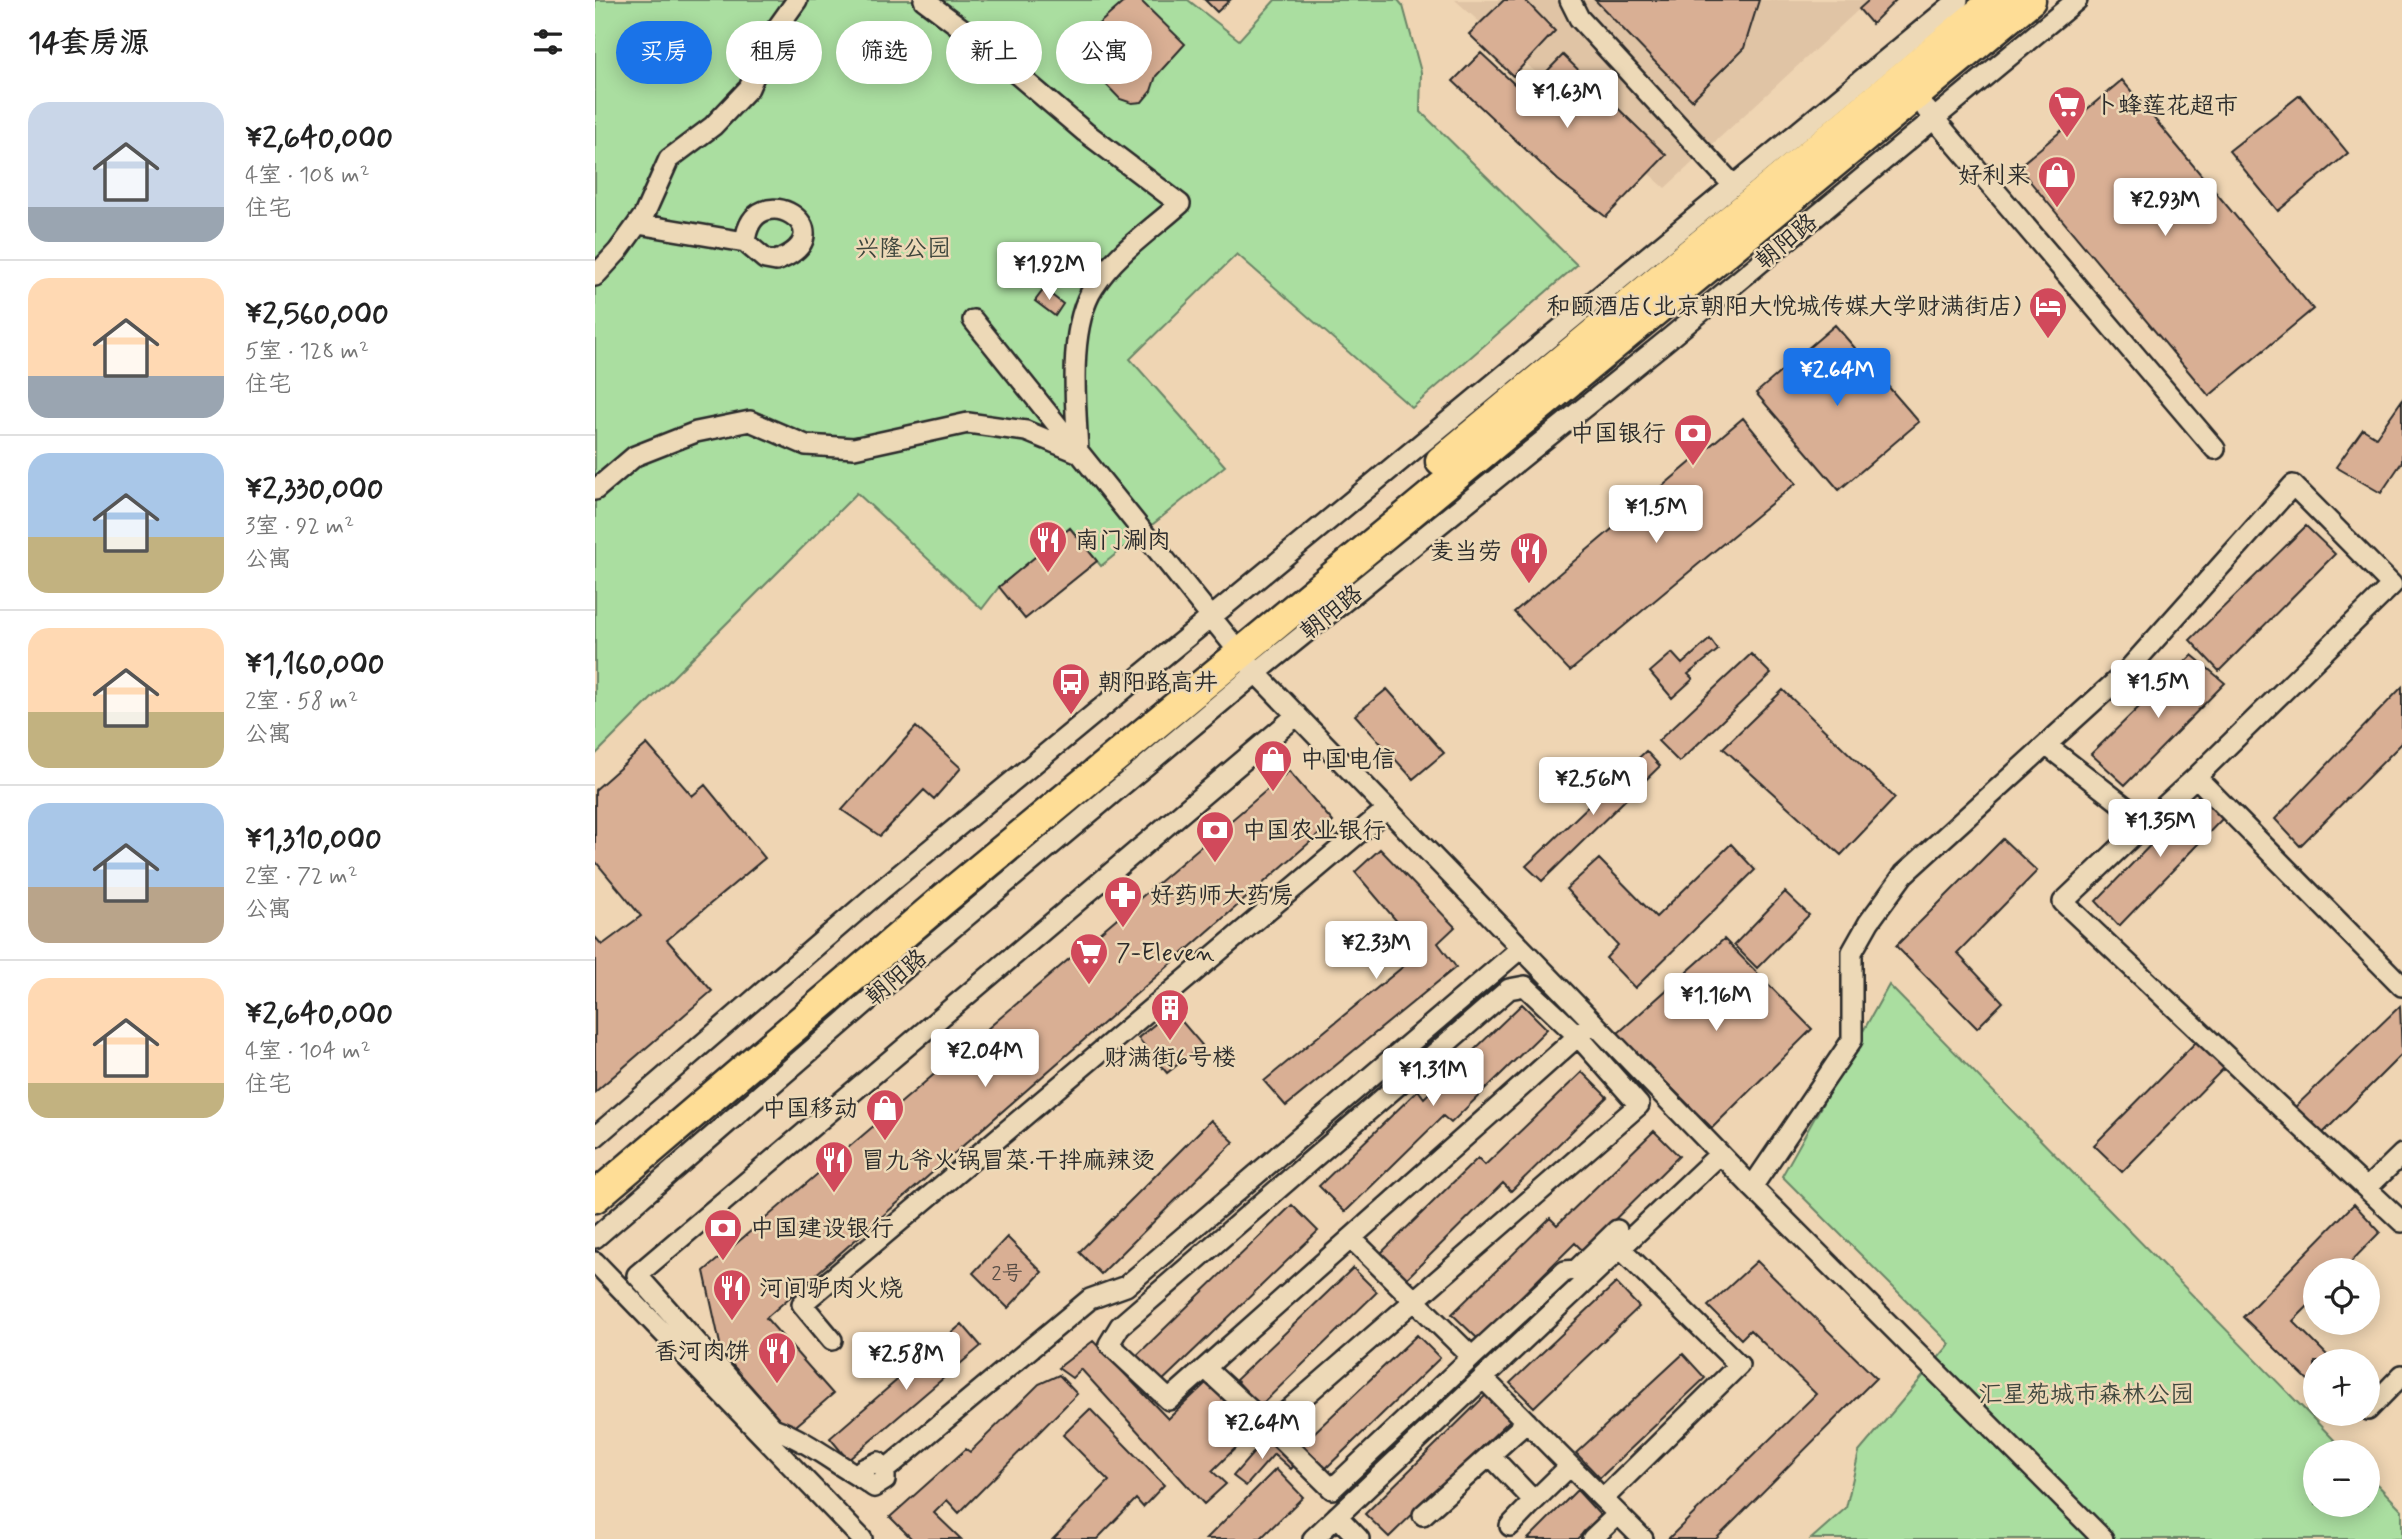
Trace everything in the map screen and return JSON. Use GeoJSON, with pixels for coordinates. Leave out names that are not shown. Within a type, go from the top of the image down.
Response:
{"type":"FeatureCollection","features":[{"type":"Feature","properties":{"kind":"highway","name":"朝阳路"},"geometry":{"type":"LineString","coordinates":[[595,1197],[1233,645],[1995,0]]}},
{"type":"Feature","properties":{"kind":"highway","name":"朝阳路"},"geometry":{"type":"LineString","coordinates":[[1898,80],[2030,0]]}},
{"type":"Feature","properties":{"kind":"highway","name":"朝阳路"},"geometry":{"type":"LineString","coordinates":[[595,1175],[931,885],[1233,645]]}},
{"type":"Feature","properties":{"kind":"street"},"geometry":{"type":"LineString","coordinates":[[595,276],[638,224],[669,159],[713,126],[749,88],[772,35],[797,0]]}},
{"type":"Feature","properties":{"kind":"street"},"geometry":{"type":"LineString","coordinates":[[924,0],[972,36],[1085,132],[1180,204],[1110,267],[1093,289],[1081,324],[1075,372],[1078,452]]}},
{"type":"Feature","properties":{"kind":"street"},"geometry":{"type":"LineString","coordinates":[[1570,0],[1579,18],[1734,185]]}},
{"type":"Feature","properties":{"kind":"street","name":"朝阳路"},"geometry":{"type":"LineString","coordinates":[[595,1238],[930,947],[1233,645],[1734,185],[1898,80],[1958,0]]}},
{"type":"Feature","properties":{"kind":"street","name":"朝阳路"},"geometry":{"type":"LineString","coordinates":[[595,1136],[881,890],[1666,341],[2077,0]]}},
{"type":"Feature","properties":{"kind":"street"},"geometry":{"type":"LineString","coordinates":[[1898,80],[1935,118],[2215,449]]}},
{"type":"Feature","properties":{"kind":"street"},"geometry":{"type":"LineString","coordinates":[[638,224],[745,242]]}},
{"type":"Feature","properties":{"kind":"street"},"geometry":{"type":"LineString","coordinates":[[973,320],[1233,645],[1297,715],[1752,1187],[2103,1539]]}},
{"type":"Feature","properties":{"kind":"street"},"geometry":{"type":"LineString","coordinates":[[595,491],[635,456],[696,432],[750,421],[806,446],[854,448],[968,423],[1026,431],[1078,452]]}},
{"type":"Feature","properties":{"kind":"street"},"geometry":{"type":"LineString","coordinates":[[1752,1187],[1852,1040],[1852,952],[1869,922],[1904,874],[2126,672],[2293,485],[2397,590],[2063,902],[2402,1223]]}},
{"type":"Feature","properties":{"kind":"street"},"geometry":{"type":"LineString","coordinates":[[1297,715],[637,1275],[773,1428],[799,1437],[826,1458],[874,1487],[885,1480],[885,1470],[1090,1299],[1126,1286],[1521,948]]}},
{"type":"Feature","properties":{"kind":"street"},"geometry":{"type":"LineString","coordinates":[[2046,745],[2146,823]]}},
{"type":"Feature","properties":{"kind":"street"},"geometry":{"type":"LineString","coordinates":[[2196,777],[2402,986]]}},
{"type":"Feature","properties":{"kind":"street"},"geometry":{"type":"LineString","coordinates":[[832,1340],[802,1304],[1387,809]]}},
{"type":"Feature","properties":{"kind":"street"},"geometry":{"type":"LineString","coordinates":[[1269,1426],[1639,1105],[1578,1036],[1525,986],[1509,989],[1120,1326],[1108,1344],[1169,1400],[1578,1036],[1593,1022]]}},
{"type":"Feature","properties":{"kind":"street"},"geometry":{"type":"LineString","coordinates":[[1205,1368],[1269,1426],[1332,1489],[1565,1271],[1576,1270],[1619,1239],[1720,1154]]}},
{"type":"Feature","properties":{"kind":"street"},"geometry":{"type":"LineString","coordinates":[[2367,1188],[2402,1154]]}},
{"type":"Feature","properties":{"kind":"street"},"geometry":{"type":"LineString","coordinates":[[1351,1238],[1472,1357]]}},
{"type":"Feature","properties":{"kind":"street"},"geometry":{"type":"LineString","coordinates":[[1313,1539],[1483,1378],[1619,1239]]}},
{"type":"Feature","properties":{"kind":"street"},"geometry":{"type":"LineString","coordinates":[[1604,1499],[1739,1365],[1619,1239]]}},
{"type":"Feature","properties":{"kind":"street"},"geometry":{"type":"LineString","coordinates":[[595,1262],[862,1539]]}},
{"type":"Feature","properties":{"kind":"street"},"geometry":{"type":"LineString","coordinates":[[2380,1398],[2402,1375]]}},
{"type":"Feature","properties":{"kind":"street"},"geometry":{"type":"LineString","coordinates":[[1483,1378],[1643,1539]]}},
{"type":"Feature","properties":{"kind":"street"},"geometry":{"type":"LineString","coordinates":[[1423,1516],[1527,1422]]}},
{"type":"Feature","properties":{"kind":"street"},"geometry":{"type":"LineString","coordinates":[[1490,1455],[1534,1501]]}},
{"type":"Feature","properties":{"kind":"street"},"geometry":{"type":"LineString","coordinates":[[1510,1526],[1570,1466]]}},
{"type":"Feature","properties":{"kind":"street"},"geometry":{"type":"LineString","coordinates":[[1592,1539],[1618,1514]]}},
{"type":"Feature","properties":{"kind":"street"},"geometry":{"type":"LineString","coordinates":[[1337,1516],[1359,1539]]}},
{"type":"Feature","properties":{"kind":"shaded area"},"geometry":{"type":"Polygon","coordinates":[[[1455,0],[1869,0],[1665,188],[1455,0]]]}},
{"type":"Feature","properties":{"kind":"green space","name":"兴隆公园"},"geometry":{"type":"Polygon","coordinates":[[[595,0],[1188,0],[1239,40],[1275,0],[1398,0],[1403,6],[1421,72],[1420,111],[1577,265],[1412,408],[1237,254],[1130,359],[1225,466],[1101,566],[1070,528],[999,587],[982,609],[857,493],[595,755],[595,0]]]}},
{"type":"Feature","properties":{"kind":"green space","name":"汇星苑城市森林公园"},"geometry":{"type":"Polygon","coordinates":[[[1889,985],[2303,1408],[2303,1426],[2321,1426],[2334,1440],[2303,1440],[2303,1517],[2380,1517],[2380,1487],[2402,1510],[2402,1539],[1811,1539],[1846,1508],[1859,1452],[1950,1344],[1782,1176],[1889,985]]]}},
{"type":"Feature","properties":{"kind":"building"},"geometry":{"type":"Polygon","coordinates":[[[1126,0],[1140,0],[1185,44],[1156,76],[1151,91],[1142,102],[1132,103],[1120,99],[1106,84],[1152,84],[1152,21],[1102,21],[1126,0]]]}},
{"type":"Feature","properties":{"kind":"building"},"geometry":{"type":"Polygon","coordinates":[[[1205,0],[1230,0],[1217,12],[1205,0]]]}},
{"type":"Feature","properties":{"kind":"building"},"geometry":{"type":"Polygon","coordinates":[[[1504,0],[1525,0],[1555,31],[1513,76],[1469,34],[1504,0]]]}},
{"type":"Feature","properties":{"kind":"building"},"geometry":{"type":"Polygon","coordinates":[[[1595,0],[1759,0],[1744,48],[1692,100],[1595,0]]]}},
{"type":"Feature","properties":{"kind":"building"},"geometry":{"type":"Polygon","coordinates":[[[1869,0],[1896,0],[1872,24],[1859,9],[1869,0]]]}},
{"type":"Feature","properties":{"kind":"building"},"geometry":{"type":"Polygon","coordinates":[[[1481,53],[1525,94],[1563,55],[1666,155],[1606,217],[1558,180],[1453,81],[1481,53]]]}},
{"type":"Feature","properties":{"kind":"building"},"geometry":{"type":"Polygon","coordinates":[[[2122,80],[2313,309],[2209,396],[2018,167],[2122,80]]]}},
{"type":"Feature","properties":{"kind":"building"},"geometry":{"type":"Polygon","coordinates":[[[2300,95],[2348,153],[2278,211],[2229,151],[2300,95]]]}},
{"type":"Feature","properties":{"kind":"building"},"geometry":{"type":"Polygon","coordinates":[[[1044,289],[1063,304],[1055,316],[1035,301],[1044,289]]]}},
{"type":"Feature","properties":{"kind":"building"},"geometry":{"type":"Polygon","coordinates":[[[1835,325],[1919,422],[1839,490],[1756,393],[1835,325]]]}},
{"type":"Feature","properties":{"kind":"building"},"geometry":{"type":"Polygon","coordinates":[[[2402,400],[2402,462],[2381,493],[2336,467],[2363,429],[2376,437],[2402,400]]]}},
{"type":"Feature","properties":{"kind":"building"},"geometry":{"type":"Polygon","coordinates":[[[1743,418],[1796,483],[1570,671],[1514,612],[1743,418]]]}},
{"type":"Feature","properties":{"kind":"building"},"geometry":{"type":"Polygon","coordinates":[[[2306,526],[2335,554],[2219,671],[2190,640],[2306,526]]]}},
{"type":"Feature","properties":{"kind":"building","name":"南门涮肉"},"geometry":{"type":"Polygon","coordinates":[[[1070,528],[1097,561],[1025,619],[999,587],[1070,528]]]}},
{"type":"Feature","properties":{"kind":"building"},"geometry":{"type":"Polygon","coordinates":[[[1710,639],[1718,650],[1688,674],[1693,679],[1672,698],[1650,672],[1672,653],[1682,664],[1710,639]]]}},
{"type":"Feature","properties":{"kind":"building"},"geometry":{"type":"Polygon","coordinates":[[[1751,654],[1771,674],[1679,762],[1658,741],[1751,654]]]}},
{"type":"Feature","properties":{"kind":"building"},"geometry":{"type":"Polygon","coordinates":[[[2192,655],[2225,683],[2125,785],[2091,754],[2192,655]]]}},
{"type":"Feature","properties":{"kind":"building"},"geometry":{"type":"Polygon","coordinates":[[[2402,687],[2402,743],[2300,846],[2275,819],[2402,687]]]}},
{"type":"Feature","properties":{"kind":"building"},"geometry":{"type":"Polygon","coordinates":[[[1387,689],[1444,753],[1413,779],[1355,715],[1387,689]]]}},
{"type":"Feature","properties":{"kind":"building"},"geometry":{"type":"Polygon","coordinates":[[[1783,690],[1895,798],[1841,855],[1723,748],[1783,690]]]}},
{"type":"Feature","properties":{"kind":"building"},"geometry":{"type":"Polygon","coordinates":[[[916,727],[961,768],[934,799],[924,790],[880,836],[842,810],[916,727]]]}},
{"type":"Feature","properties":{"kind":"building"},"geometry":{"type":"Polygon","coordinates":[[[647,744],[692,796],[705,785],[765,858],[667,940],[712,991],[595,1092],[595,937],[602,945],[641,916],[595,861],[595,790],[647,744]]]}},
{"type":"Feature","properties":{"kind":"building"},"geometry":{"type":"Polygon","coordinates":[[[1646,751],[1660,766],[1542,881],[1526,866],[1646,751]]]}},
{"type":"Feature","properties":{"kind":"building"},"geometry":{"type":"Polygon","coordinates":[[[1289,771],[1333,822],[766,1318],[833,1394],[790,1431],[722,1353],[704,1271],[1289,771]]]}},
{"type":"Feature","properties":{"kind":"building"},"geometry":{"type":"Polygon","coordinates":[[[2202,792],[2225,816],[2119,926],[2096,901],[2202,792]]]}},
{"type":"Feature","properties":{"kind":"building"},"geometry":{"type":"Polygon","coordinates":[[[2003,839],[2037,871],[1957,953],[2003,1002],[1977,1028],[1896,946],[2003,839]]]}},
{"type":"Feature","properties":{"kind":"building"},"geometry":{"type":"Polygon","coordinates":[[[1731,844],[1755,870],[1635,988],[1606,958],[1618,945],[1566,889],[1599,859],[1656,917],[1731,844]]]}},
{"type":"Feature","properties":{"kind":"building"},"geometry":{"type":"Polygon","coordinates":[[[1380,849],[1455,927],[1438,943],[1456,967],[1286,1106],[1264,1081],[1422,951],[1355,872],[1380,849]]]}},
{"type":"Feature","properties":{"kind":"building"},"geometry":{"type":"Polygon","coordinates":[[[1785,892],[1809,915],[1757,968],[1734,945],[1785,892]]]}},
{"type":"Feature","properties":{"kind":"building"},"geometry":{"type":"Polygon","coordinates":[[[1724,939],[1812,1029],[1712,1128],[1617,1034],[1724,939]]]}},
{"type":"Feature","properties":{"kind":"building"},"geometry":{"type":"Polygon","coordinates":[[[1522,1004],[1547,1029],[1451,1123],[1443,1116],[1345,1212],[1319,1186],[1418,1090],[1424,1098],[1522,1004]]]}},
{"type":"Feature","properties":{"kind":"building"},"geometry":{"type":"Polygon","coordinates":[[[2400,1006],[2402,1054],[2321,1135],[2294,1108],[2400,1006]]]}},
{"type":"Feature","properties":{"kind":"building","name":"财满街6号楼"},"geometry":{"type":"Polygon","coordinates":[[[1172,1010],[1202,1045],[1167,1073],[1138,1038],[1172,1010]]]}},
{"type":"Feature","properties":{"kind":"building"},"geometry":{"type":"Polygon","coordinates":[[[2199,1039],[2226,1066],[2122,1172],[2094,1145],[2199,1039]]]}},
{"type":"Feature","properties":{"kind":"building"},"geometry":{"type":"Polygon","coordinates":[[[1582,1072],[1607,1097],[1511,1191],[1503,1183],[1406,1279],[1380,1254],[1478,1158],[1485,1165],[1582,1072]]]}},
{"type":"Feature","properties":{"kind":"building"},"geometry":{"type":"Polygon","coordinates":[[[1211,1120],[1234,1142],[1101,1274],[1079,1252],[1211,1120]]]}},
{"type":"Feature","properties":{"kind":"building"},"geometry":{"type":"Polygon","coordinates":[[[1654,1131],[1679,1156],[1583,1251],[1575,1243],[1478,1339],[1452,1314],[1550,1218],[1557,1225],[1654,1131]]]}},
{"type":"Feature","properties":{"kind":"building"},"geometry":{"type":"Polygon","coordinates":[[[2354,1204],[2380,1232],[2355,1258],[2303,1258],[2303,1311],[2293,1321],[2303,1331],[2303,1335],[2307,1335],[2321,1349],[2303,1349],[2303,1375],[2243,1317],[2354,1204]]]}},
{"type":"Feature","properties":{"kind":"building"},"geometry":{"type":"Polygon","coordinates":[[[1292,1205],[1318,1231],[1156,1387],[1131,1361],[1292,1205]]]}},
{"type":"Feature","properties":{"kind":"building"},"geometry":{"type":"Polygon","coordinates":[[[1007,1237],[1042,1272],[1008,1308],[973,1273],[1007,1237]]]}},
{"type":"Feature","properties":{"kind":"building"},"geometry":{"type":"Polygon","coordinates":[[[1757,1261],[1876,1378],[1716,1539],[1668,1539],[1816,1394],[1750,1330],[1741,1339],[1708,1306],[1757,1261]]]}},
{"type":"Feature","properties":{"kind":"building"},"geometry":{"type":"Polygon","coordinates":[[[1353,1268],[1377,1292],[1260,1406],[1236,1380],[1353,1268]]]}},
{"type":"Feature","properties":{"kind":"building"},"geometry":{"type":"Polygon","coordinates":[[[1616,1283],[1639,1307],[1534,1407],[1510,1383],[1616,1283]]]}},
{"type":"Feature","properties":{"kind":"building"},"geometry":{"type":"Polygon","coordinates":[[[962,1324],[981,1346],[848,1460],[830,1438],[962,1324]]]}},
{"type":"Feature","properties":{"kind":"building"},"geometry":{"type":"Polygon","coordinates":[[[1417,1335],[1440,1358],[1322,1472],[1298,1448],[1417,1335]]]}},
{"type":"Feature","properties":{"kind":"building"},"geometry":{"type":"Polygon","coordinates":[[[1093,1341],[1168,1419],[1207,1382],[1253,1431],[1212,1471],[1226,1484],[1204,1504],[1081,1369],[1072,1378],[1058,1368],[1093,1341]]]}},
{"type":"Feature","properties":{"kind":"building"},"geometry":{"type":"Polygon","coordinates":[[[1683,1354],[1705,1378],[1600,1478],[1576,1453],[1683,1354]]]}},
{"type":"Feature","properties":{"kind":"building"},"geometry":{"type":"Polygon","coordinates":[[[1059,1375],[1077,1394],[959,1513],[947,1500],[934,1513],[961,1539],[912,1539],[890,1517],[966,1449],[970,1452],[1039,1384],[1059,1375]]]}},
{"type":"Feature","properties":{"kind":"building"},"geometry":{"type":"Polygon","coordinates":[[[1486,1395],[1510,1420],[1389,1537],[1365,1514],[1486,1395]]]}},
{"type":"Feature","properties":{"kind":"building"},"geometry":{"type":"Polygon","coordinates":[[[1090,1409],[1164,1485],[1143,1507],[1136,1499],[1097,1539],[1053,1539],[1109,1481],[1063,1435],[1090,1409]]]}},
{"type":"Feature","properties":{"kind":"building"},"geometry":{"type":"Polygon","coordinates":[[[1268,1436],[1297,1462],[1291,1469],[1274,1454],[1246,1486],[1233,1476],[1268,1436]]]}},
{"type":"Feature","properties":{"kind":"building"},"geometry":{"type":"Polygon","coordinates":[[[1276,1469],[1303,1497],[1260,1539],[1206,1539],[1276,1469]]]}},
{"type":"Feature","properties":{"kind":"building"},"geometry":{"type":"Polygon","coordinates":[[[1577,1490],[1601,1516],[1577,1539],[1528,1539],[1577,1490]]]}},
{"type":"Feature","properties":{"kind":"place","name":"卜蜂莲花超市"},"geometry":{"type":"Point","coordinates":[2067,139]}},
{"type":"Feature","properties":{"kind":"place","name":"好利来"},"geometry":{"type":"Point","coordinates":[2057,209]}},
{"type":"Feature","properties":{"kind":"place","name":"和颐酒店(北京朝阳大悦城传媒大学财满街店)"},"geometry":{"type":"Point","coordinates":[2048,340]}},
{"type":"Feature","properties":{"kind":"place","name":"中国银行"},"geometry":{"type":"Point","coordinates":[1693,467]}},
{"type":"Feature","properties":{"kind":"place","name":"南门涮肉"},"geometry":{"type":"Point","coordinates":[1048,574]}},
{"type":"Feature","properties":{"kind":"place","name":"麦当劳"},"geometry":{"type":"Point","coordinates":[1529,585]}},
{"type":"Feature","properties":{"kind":"place","name":"朝阳路高井"},"geometry":{"type":"Point","coordinates":[1071,716]}},
{"type":"Feature","properties":{"kind":"place","name":"中国电信"},"geometry":{"type":"Point","coordinates":[1273,793]}},
{"type":"Feature","properties":{"kind":"place","name":"中国农业银行"},"geometry":{"type":"Point","coordinates":[1215,864]}},
{"type":"Feature","properties":{"kind":"place","name":"好药师大药房"},"geometry":{"type":"Point","coordinates":[1123,929]}},
{"type":"Feature","properties":{"kind":"place","name":"7-Eleven"},"geometry":{"type":"Point","coordinates":[1089,986]}},
{"type":"Feature","properties":{"kind":"place","name":"财满街6号楼"},"geometry":{"type":"Point","coordinates":[1170,1042]}},
{"type":"Feature","properties":{"kind":"place","name":"中国移动"},"geometry":{"type":"Point","coordinates":[885,1142]}},
{"type":"Feature","properties":{"kind":"place","name":"冒九爷火锅冒菜·干拌麻辣烫"},"geometry":{"type":"Point","coordinates":[834,1194]}},
{"type":"Feature","properties":{"kind":"place","name":"中国建设银行"},"geometry":{"type":"Point","coordinates":[723,1262]}},
{"type":"Feature","properties":{"kind":"place","name":"河间驴肉火烧"},"geometry":{"type":"Point","coordinates":[732,1322]}},
{"type":"Feature","properties":{"kind":"place","name":"香河肉饼"},"geometry":{"type":"Point","coordinates":[777,1385]}}]}
